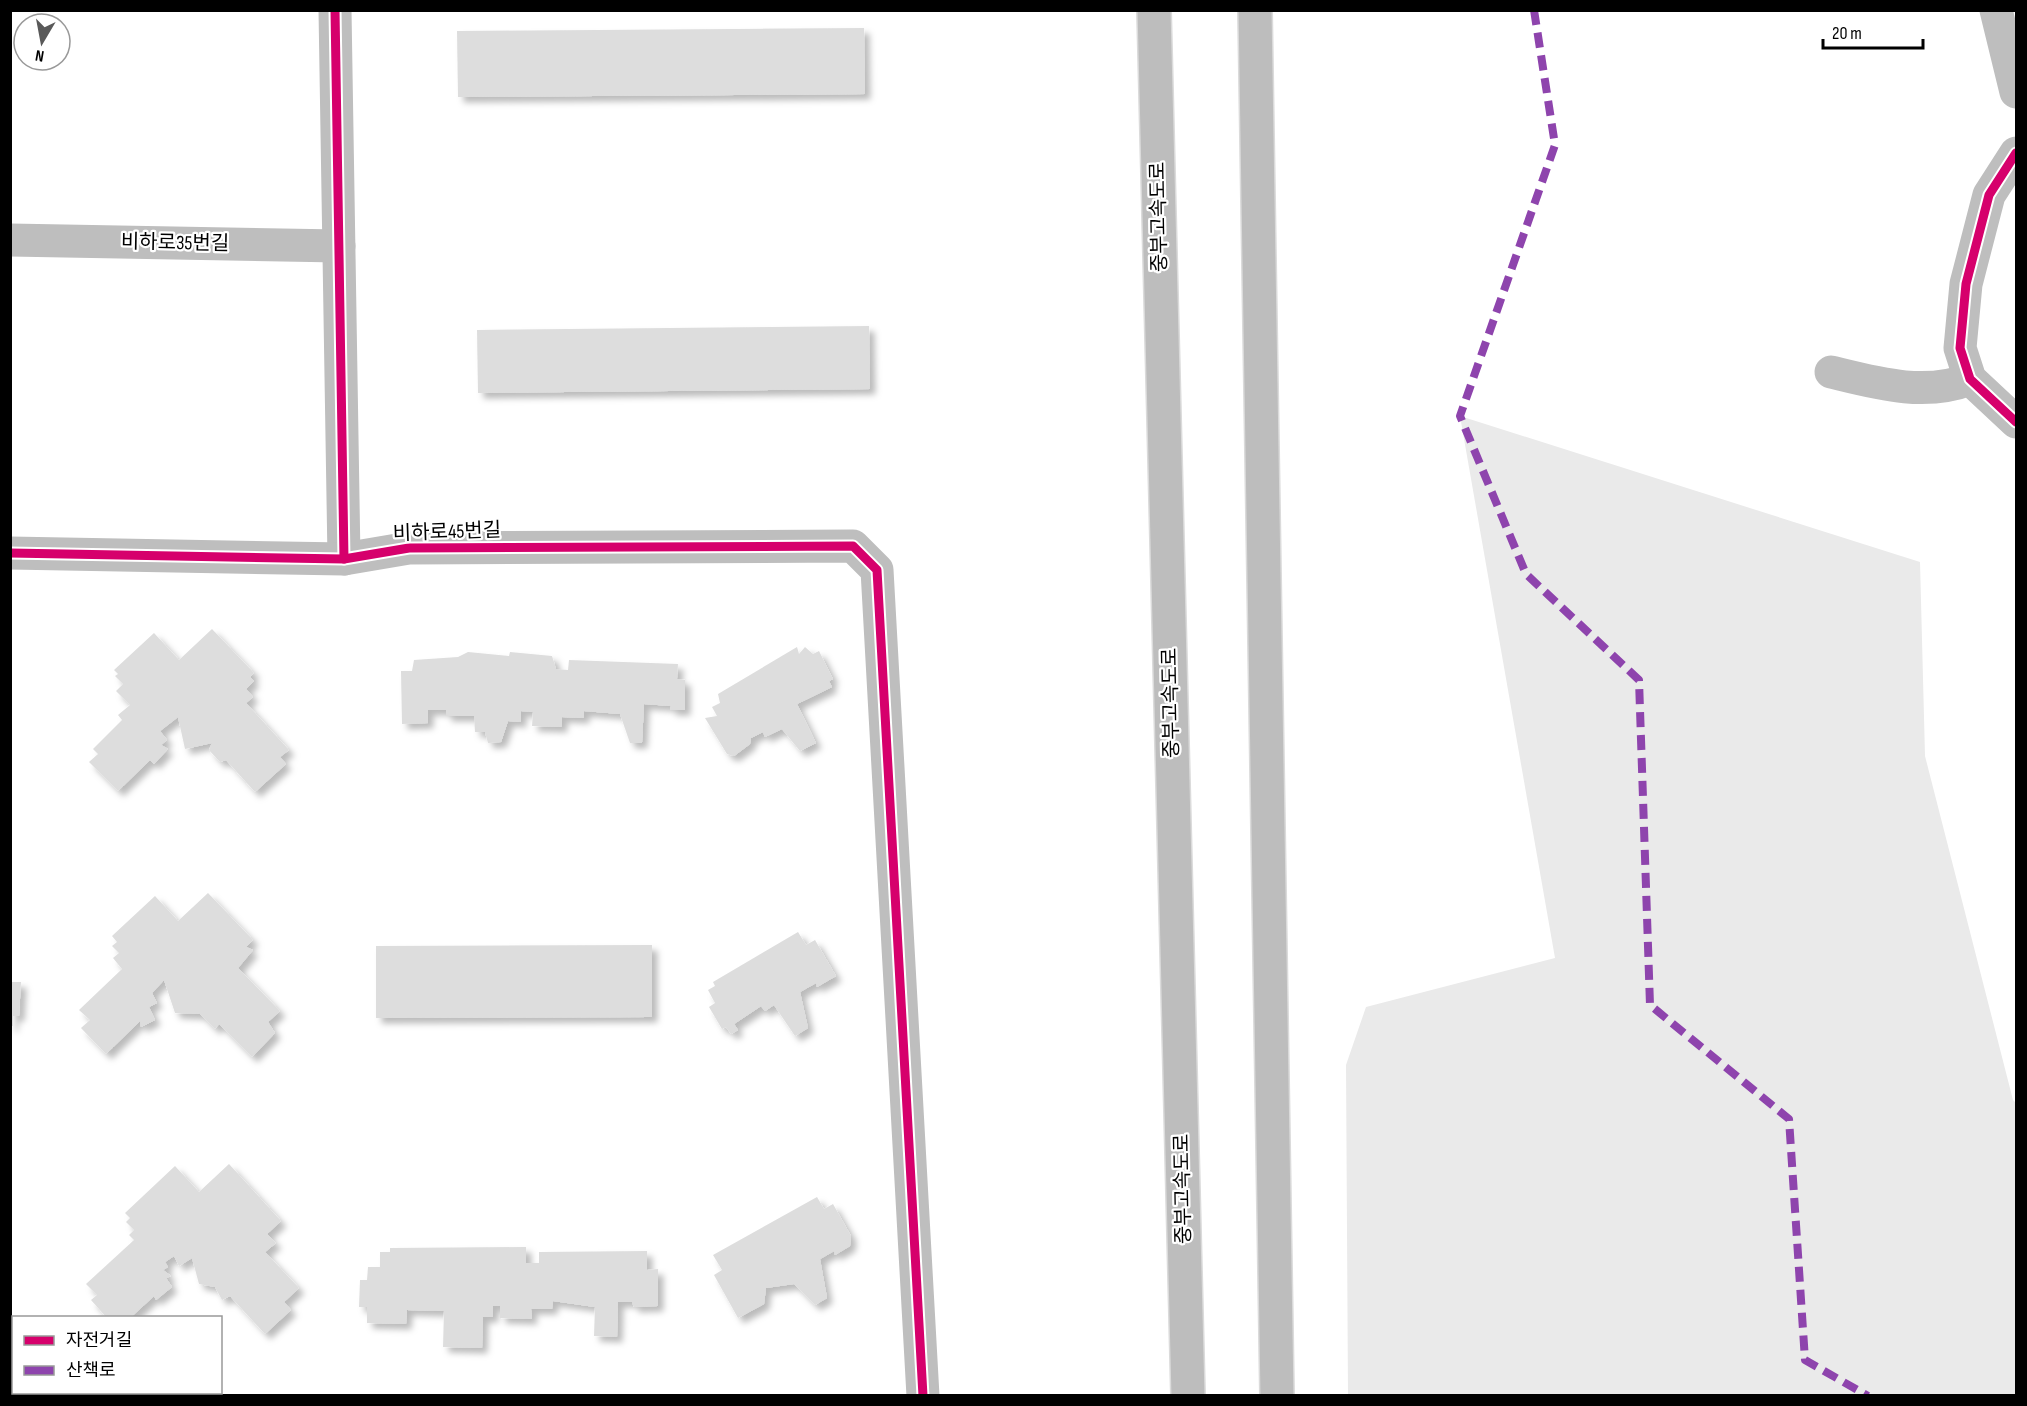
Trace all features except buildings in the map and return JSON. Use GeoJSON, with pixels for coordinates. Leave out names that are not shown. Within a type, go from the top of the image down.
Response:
{"type":"FeatureCollection","features":[{"type":"Feature","properties":{"kind":"highway","name":"중부고속도로"},"geometry":{"type":"LineString","coordinates":[[1154,10],[1188,1395]]}},
{"type":"Feature","properties":{"kind":"highway"},"geometry":{"type":"LineString","coordinates":[[1255,10],[1277,1395]]}},
{"type":"Feature","properties":{"kind":"street"},"geometry":{"type":"LineString","coordinates":[[335,10],[344,559]]}},
{"type":"Feature","properties":{"kind":"street"},"geometry":{"type":"LineString","coordinates":[[1996,10],[2016,92]]}},
{"type":"Feature","properties":{"kind":"street"},"geometry":{"type":"LineString","coordinates":[[2016,153],[1989,195],[1966,284],[1960,348],[1970,379],[2016,422]]}},
{"type":"Feature","properties":{"kind":"street","name":"비하로35번길"},"geometry":{"type":"LineString","coordinates":[[10,240],[339,246]]}},
{"type":"Feature","properties":{"kind":"street"},"geometry":{"type":"LineString","coordinates":[[1831,372],[1927,389],[1951,386],[1970,379]]}},
{"type":"Feature","properties":{"kind":"street","name":"비하로45번길"},"geometry":{"type":"LineString","coordinates":[[10,553],[344,559],[409,548],[852,546],[877,570],[923,1395]]}},
{"type":"Feature","properties":{"kind":"shaded area"},"geometry":{"type":"Polygon","coordinates":[[[1460,416],[1920,562],[1925,756],[2013,1100],[2016,1103],[2016,1395],[1348,1395],[1346,1065],[1366,1007],[1555,958],[1460,416]]]}},
{"type":"Feature","properties":{"kind":"marked path"},"geometry":{"type":"LineString","coordinates":[[1534,10],[1555,145],[1460,416],[1526,574],[1639,680],[1650,1005],[1789,1119],[1805,1360],[1868,1396]]}},
{"type":"Feature","properties":{"kind":"cycle path"},"geometry":{"type":"LineString","coordinates":[[335,10],[344,559]]}},
{"type":"Feature","properties":{"kind":"cycle path"},"geometry":{"type":"LineString","coordinates":[[2016,153],[1989,195],[1966,284],[1960,348],[1970,379],[2016,422]]}},
{"type":"Feature","properties":{"kind":"cycle path"},"geometry":{"type":"LineString","coordinates":[[10,553],[344,559],[409,548],[853,546],[877,570],[923,1396]]}}]}
